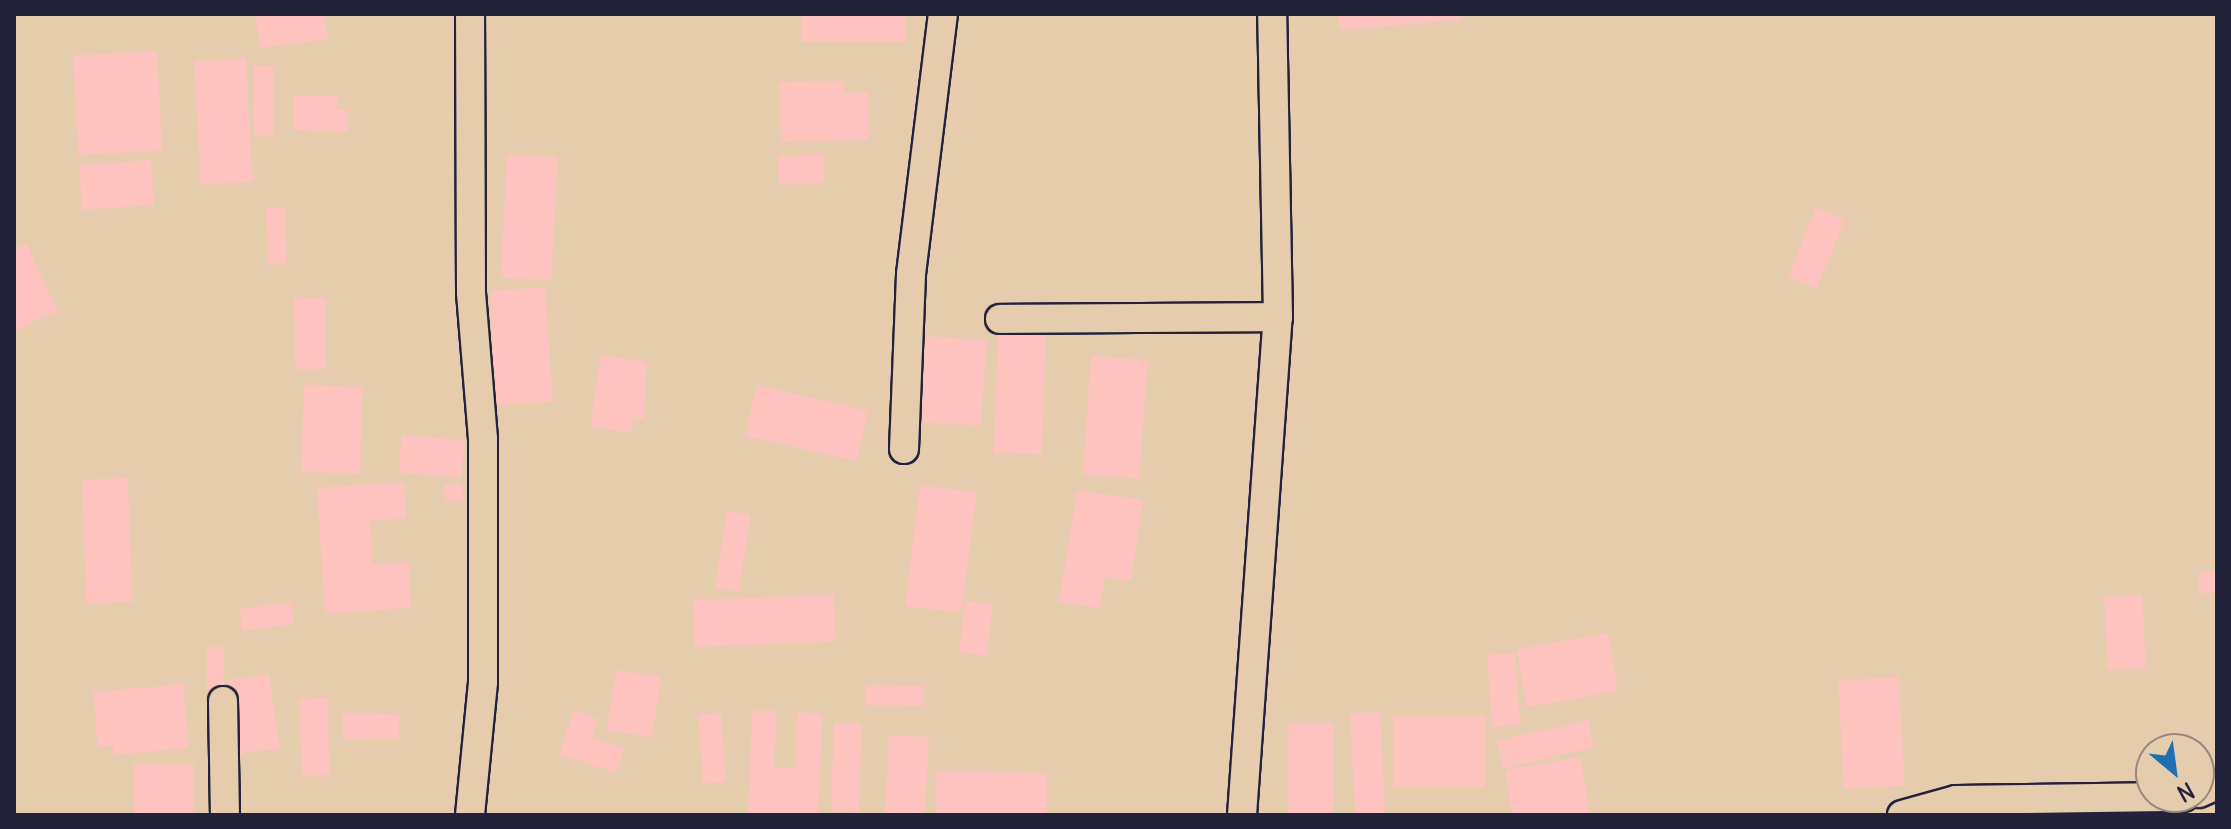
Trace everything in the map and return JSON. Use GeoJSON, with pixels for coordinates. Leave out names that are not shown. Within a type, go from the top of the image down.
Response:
{"type":"FeatureCollection","features":[{"type":"Feature","properties":{"kind":"street"},"geometry":{"type":"LineString","coordinates":[[470,14],[471,292],[483,469],[483,682],[470,815]]}},
{"type":"Feature","properties":{"kind":"street"},"geometry":{"type":"LineString","coordinates":[[904,449],[911,274],[943,14]]}},
{"type":"Feature","properties":{"kind":"street"},"geometry":{"type":"LineString","coordinates":[[1242,815],[1278,317],[1272,14]]}},
{"type":"Feature","properties":{"kind":"street"},"geometry":{"type":"LineString","coordinates":[[1000,319],[1278,317]]}},
{"type":"Feature","properties":{"kind":"street"},"geometry":{"type":"LineString","coordinates":[[223,701],[225,815]]}},
{"type":"Feature","properties":{"kind":"street"},"geometry":{"type":"LineString","coordinates":[[1902,815],[1956,800],[2135,798]]}},
{"type":"Feature","properties":{"kind":"building"},"geometry":{"type":"Polygon","coordinates":[[[255,14],[324,14],[328,39],[260,48],[255,14]]]}},
{"type":"Feature","properties":{"kind":"building"},"geometry":{"type":"Polygon","coordinates":[[[801,14],[905,14],[905,42],[801,42],[801,14]]]}},
{"type":"Feature","properties":{"kind":"building"},"geometry":{"type":"Polygon","coordinates":[[[1338,14],[1461,14],[1462,20],[1340,30],[1338,14]]]}},
{"type":"Feature","properties":{"kind":"building"},"geometry":{"type":"Polygon","coordinates":[[[157,51],[162,151],[78,155],[73,55],[157,51]]]}},
{"type":"Feature","properties":{"kind":"building"},"geometry":{"type":"Polygon","coordinates":[[[246,58],[252,182],[201,185],[194,61],[246,58]]]}},
{"type":"Feature","properties":{"kind":"building"},"geometry":{"type":"Polygon","coordinates":[[[254,66],[273,66],[273,136],[254,136],[254,66]]]}},
{"type":"Feature","properties":{"kind":"building"},"geometry":{"type":"Polygon","coordinates":[[[844,81],[845,93],[868,92],[869,140],[781,142],[779,82],[844,81]]]}},
{"type":"Feature","properties":{"kind":"building"},"geometry":{"type":"Polygon","coordinates":[[[293,95],[337,96],[337,110],[348,110],[348,132],[293,130],[293,95]]]}},
{"type":"Feature","properties":{"kind":"building"},"geometry":{"type":"Polygon","coordinates":[[[507,154],[558,157],[551,280],[501,278],[507,154]]]}},
{"type":"Feature","properties":{"kind":"building"},"geometry":{"type":"Polygon","coordinates":[[[823,154],[824,183],[779,185],[778,156],[823,154]]]}},
{"type":"Feature","properties":{"kind":"building"},"geometry":{"type":"Polygon","coordinates":[[[151,160],[154,205],[82,210],[79,165],[151,160]]]}},
{"type":"Feature","properties":{"kind":"building"},"geometry":{"type":"Polygon","coordinates":[[[285,207],[287,263],[268,264],[266,208],[285,207]]]}},
{"type":"Feature","properties":{"kind":"building"},"geometry":{"type":"Polygon","coordinates":[[[1816,208],[1845,220],[1817,288],[1788,277],[1816,208]]]}},
{"type":"Feature","properties":{"kind":"building"},"geometry":{"type":"Polygon","coordinates":[[[26,243],[57,311],[14,331],[14,249],[26,243]]]}},
{"type":"Feature","properties":{"kind":"building"},"geometry":{"type":"Polygon","coordinates":[[[545,287],[553,402],[497,406],[489,291],[545,287]]]}},
{"type":"Feature","properties":{"kind":"building"},"geometry":{"type":"Polygon","coordinates":[[[325,298],[326,369],[295,370],[294,299],[325,298]]]}},
{"type":"Feature","properties":{"kind":"building"},"geometry":{"type":"Polygon","coordinates":[[[998,334],[1046,336],[1042,455],[994,453],[998,334]]]}},
{"type":"Feature","properties":{"kind":"building"},"geometry":{"type":"Polygon","coordinates":[[[926,336],[987,340],[981,426],[920,422],[926,336]]]}},
{"type":"Feature","properties":{"kind":"building"},"geometry":{"type":"Polygon","coordinates":[[[601,355],[647,362],[644,419],[634,418],[631,433],[590,427],[601,355]]]}},
{"type":"Feature","properties":{"kind":"building"},"geometry":{"type":"Polygon","coordinates":[[[1091,356],[1148,360],[1140,479],[1083,475],[1091,356]]]}},
{"type":"Feature","properties":{"kind":"building"},"geometry":{"type":"Polygon","coordinates":[[[304,385],[363,387],[360,474],[301,472],[304,385]]]}},
{"type":"Feature","properties":{"kind":"building"},"geometry":{"type":"Polygon","coordinates":[[[757,385],[868,411],[856,461],[745,436],[757,385]]]}},
{"type":"Feature","properties":{"kind":"building"},"geometry":{"type":"Polygon","coordinates":[[[402,435],[465,440],[461,478],[399,473],[402,435]]]}},
{"type":"Feature","properties":{"kind":"building"},"geometry":{"type":"Polygon","coordinates":[[[128,478],[132,602],[86,604],[82,480],[128,478]]]}},
{"type":"Feature","properties":{"kind":"building"},"geometry":{"type":"Polygon","coordinates":[[[404,482],[406,518],[370,521],[373,565],[409,562],[411,608],[325,614],[317,488],[404,482]]]}},
{"type":"Feature","properties":{"kind":"building"},"geometry":{"type":"Polygon","coordinates":[[[462,484],[463,501],[445,502],[444,485],[462,484]]]}},
{"type":"Feature","properties":{"kind":"building"},"geometry":{"type":"Polygon","coordinates":[[[920,485],[977,492],[962,613],[905,606],[920,485]]]}},
{"type":"Feature","properties":{"kind":"building"},"geometry":{"type":"Polygon","coordinates":[[[1077,490],[1143,500],[1131,581],[1105,577],[1100,608],[1059,602],[1077,490]]]}},
{"type":"Feature","properties":{"kind":"building"},"geometry":{"type":"Polygon","coordinates":[[[727,511],[751,515],[739,592],[715,588],[727,511]]]}},
{"type":"Feature","properties":{"kind":"building"},"geometry":{"type":"Polygon","coordinates":[[[2199,571],[2217,571],[2217,593],[2199,593],[2199,571]]]}},
{"type":"Feature","properties":{"kind":"building"},"geometry":{"type":"Polygon","coordinates":[[[834,595],[836,642],[695,647],[693,600],[834,595]]]}},
{"type":"Feature","properties":{"kind":"building"},"geometry":{"type":"Polygon","coordinates":[[[2142,595],[2146,668],[2108,670],[2104,597],[2142,595]]]}},
{"type":"Feature","properties":{"kind":"building"},"geometry":{"type":"Polygon","coordinates":[[[965,601],[993,604],[987,656],[960,653],[965,601]]]}},
{"type":"Feature","properties":{"kind":"building"},"geometry":{"type":"Polygon","coordinates":[[[291,602],[294,624],[243,631],[240,609],[291,602]]]}},
{"type":"Feature","properties":{"kind":"building"},"geometry":{"type":"Polygon","coordinates":[[[1608,633],[1618,691],[1527,707],[1516,649],[1608,633]]]}},
{"type":"Feature","properties":{"kind":"building"},"geometry":{"type":"Polygon","coordinates":[[[207,647],[224,647],[224,691],[207,691],[207,647]]]}},
{"type":"Feature","properties":{"kind":"building"},"geometry":{"type":"Polygon","coordinates":[[[1515,653],[1520,725],[1492,727],[1487,655],[1515,653]]]}},
{"type":"Feature","properties":{"kind":"building"},"geometry":{"type":"Polygon","coordinates":[[[616,670],[661,677],[652,737],[606,730],[616,670]]]}},
{"type":"Feature","properties":{"kind":"building"},"geometry":{"type":"Polygon","coordinates":[[[269,674],[279,748],[240,754],[229,680],[269,674]]]}},
{"type":"Feature","properties":{"kind":"building"},"geometry":{"type":"Polygon","coordinates":[[[1899,677],[1905,786],[1844,789],[1838,680],[1899,677]]]}},
{"type":"Feature","properties":{"kind":"building"},"geometry":{"type":"Polygon","coordinates":[[[183,684],[189,748],[114,755],[113,746],[98,747],[93,692],[183,684]]]}},
{"type":"Feature","properties":{"kind":"building"},"geometry":{"type":"Polygon","coordinates":[[[866,685],[924,686],[924,706],[866,705],[866,685]]]}},
{"type":"Feature","properties":{"kind":"building"},"geometry":{"type":"Polygon","coordinates":[[[300,698],[328,698],[329,775],[301,775],[300,698]]]}},
{"type":"Feature","properties":{"kind":"building"},"geometry":{"type":"Polygon","coordinates":[[[574,711],[598,719],[592,738],[624,749],[616,773],[559,754],[574,711]]]}},
{"type":"Feature","properties":{"kind":"building"},"geometry":{"type":"Polygon","coordinates":[[[752,711],[777,711],[774,767],[795,768],[797,712],[823,714],[818,815],[748,815],[752,711]]]}},
{"type":"Feature","properties":{"kind":"building"},"geometry":{"type":"Polygon","coordinates":[[[1380,712],[1385,815],[1355,815],[1350,714],[1380,712]]]}},
{"type":"Feature","properties":{"kind":"building"},"geometry":{"type":"Polygon","coordinates":[[[343,713],[399,714],[399,740],[343,739],[343,713]]]}},
{"type":"Feature","properties":{"kind":"building"},"geometry":{"type":"Polygon","coordinates":[[[721,713],[726,782],[703,783],[698,715],[721,713]]]}},
{"type":"Feature","properties":{"kind":"building"},"geometry":{"type":"Polygon","coordinates":[[[1393,715],[1485,715],[1485,787],[1393,787],[1393,715]]]}},
{"type":"Feature","properties":{"kind":"building"},"geometry":{"type":"Polygon","coordinates":[[[1588,720],[1594,747],[1503,768],[1496,741],[1588,720]]]}},
{"type":"Feature","properties":{"kind":"building"},"geometry":{"type":"Polygon","coordinates":[[[834,723],[862,724],[859,813],[831,812],[834,723]]]}},
{"type":"Feature","properties":{"kind":"building"},"geometry":{"type":"Polygon","coordinates":[[[1288,723],[1333,723],[1333,815],[1288,815],[1288,723]]]}},
{"type":"Feature","properties":{"kind":"building"},"geometry":{"type":"Polygon","coordinates":[[[889,735],[929,737],[925,815],[885,815],[889,735]]]}},
{"type":"Feature","properties":{"kind":"building"},"geometry":{"type":"Polygon","coordinates":[[[1580,757],[1590,815],[1512,815],[1505,770],[1580,757]]]}},
{"type":"Feature","properties":{"kind":"building"},"geometry":{"type":"Polygon","coordinates":[[[134,764],[194,764],[194,815],[134,815],[134,764]]]}},
{"type":"Feature","properties":{"kind":"building"},"geometry":{"type":"Polygon","coordinates":[[[936,771],[1047,773],[1046,815],[935,815],[936,771]]]}}]}
